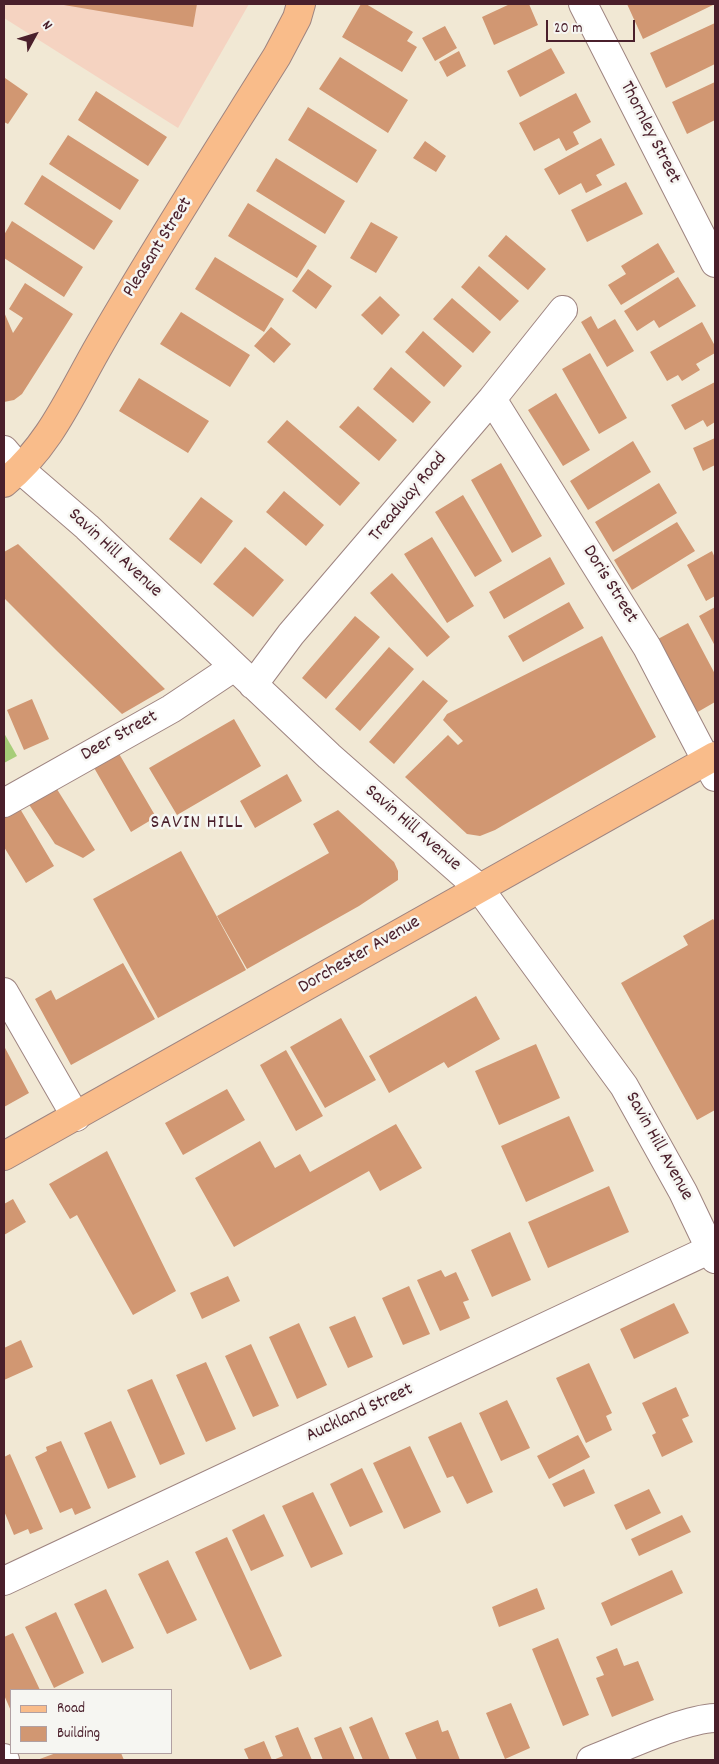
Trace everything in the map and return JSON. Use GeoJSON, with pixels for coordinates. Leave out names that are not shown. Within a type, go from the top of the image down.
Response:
{"type":"FeatureCollection","features":[{"type":"Feature","properties":{"kind":"main road","name":"Pleasant Street"},"geometry":{"type":"LineString","coordinates":[[9,468],[61,416],[100,344],[277,56],[297,18],[301,4]]}},
{"type":"Feature","properties":{"kind":"main road","name":"Dorchester Avenue"},"geometry":{"type":"LineString","coordinates":[[4,1156],[479,888],[712,764]]}},
{"type":"Feature","properties":{"kind":"street","name":"Thornley Street"},"geometry":{"type":"LineString","coordinates":[[584,4],[715,263]]}},
{"type":"Feature","properties":{"kind":"street","name":"Treadway Road"},"geometry":{"type":"LineString","coordinates":[[253,685],[291,634],[492,399],[563,310]]}},
{"type":"Feature","properties":{"kind":"street","name":"Doris Street"},"geometry":{"type":"LineString","coordinates":[[492,399],[646,647],[712,764]]}},
{"type":"Feature","properties":{"kind":"street","name":"Savin Hill Avenue"},"geometry":{"type":"LineString","coordinates":[[9,468],[87,527],[328,756],[479,888],[624,1086],[714,1252]]}},
{"type":"Feature","properties":{"kind":"street","name":"Deer Street"},"geometry":{"type":"LineString","coordinates":[[4,803],[171,709],[234,667]]}},
{"type":"Feature","properties":{"kind":"street"},"geometry":{"type":"LineString","coordinates":[[4,992],[76,1117]]}},
{"type":"Feature","properties":{"kind":"street","name":"Auckland Street"},"geometry":{"type":"LineString","coordinates":[[4,1581],[714,1252]]}},
{"type":"Feature","properties":{"kind":"street"},"geometry":{"type":"LineString","coordinates":[[591,1760],[706,1718],[715,1718]]}},
{"type":"Feature","properties":{"kind":"shaded area"},"geometry":{"type":"Polygon","coordinates":[[[4,4],[249,4],[178,128],[4,18],[4,4]]]}},
{"type":"Feature","properties":{"kind":"green space"},"geometry":{"type":"Polygon","coordinates":[[[4,733],[17,756],[4,763],[4,733]]]}},
{"type":"Feature","properties":{"kind":"building"},"geometry":{"type":"Polygon","coordinates":[[[58,4],[197,4],[193,27],[58,4]]]}},
{"type":"Feature","properties":{"kind":"building"},"geometry":{"type":"Polygon","coordinates":[[[361,4],[366,4],[413,32],[407,41],[417,47],[402,72],[342,37],[361,4]]]}},
{"type":"Feature","properties":{"kind":"building"},"geometry":{"type":"Polygon","coordinates":[[[510,4],[529,4],[538,25],[494,45],[482,17],[510,4]]]}},
{"type":"Feature","properties":{"kind":"building"},"geometry":{"type":"Polygon","coordinates":[[[627,4],[715,4],[643,39],[627,4]]]}},
{"type":"Feature","properties":{"kind":"building"},"geometry":{"type":"Polygon","coordinates":[[[715,23],[715,64],[666,88],[650,53],[715,23]]]}},
{"type":"Feature","properties":{"kind":"building"},"geometry":{"type":"Polygon","coordinates":[[[445,26],[457,48],[435,61],[422,38],[445,26]]]}},
{"type":"Feature","properties":{"kind":"building"},"geometry":{"type":"Polygon","coordinates":[[[551,48],[565,73],[520,97],[507,71],[551,48]]]}},
{"type":"Feature","properties":{"kind":"building"},"geometry":{"type":"Polygon","coordinates":[[[459,51],[466,66],[447,77],[439,62],[459,51]]]}},
{"type":"Feature","properties":{"kind":"building"},"geometry":{"type":"Polygon","coordinates":[[[340,57],[408,100],[388,133],[319,89],[340,57]]]}},
{"type":"Feature","properties":{"kind":"building"},"geometry":{"type":"Polygon","coordinates":[[[5,78],[28,94],[8,124],[4,122],[5,78]]]}},
{"type":"Feature","properties":{"kind":"building"},"geometry":{"type":"Polygon","coordinates":[[[715,82],[715,120],[687,134],[672,102],[715,82]]]}},
{"type":"Feature","properties":{"kind":"building"},"geometry":{"type":"Polygon","coordinates":[[[96,91],[167,137],[148,166],[78,120],[96,91]]]}},
{"type":"Feature","properties":{"kind":"building"},"geometry":{"type":"Polygon","coordinates":[[[576,93],[591,122],[573,132],[579,144],[566,151],[559,138],[534,151],[519,123],[576,93]]]}},
{"type":"Feature","properties":{"kind":"building"},"geometry":{"type":"Polygon","coordinates":[[[308,107],[377,150],[357,183],[288,140],[308,107]]]}},
{"type":"Feature","properties":{"kind":"building"},"geometry":{"type":"Polygon","coordinates":[[[68,135],[139,180],[120,210],[49,164],[68,135]]]}},
{"type":"Feature","properties":{"kind":"building"},"geometry":{"type":"Polygon","coordinates":[[[601,138],[615,165],[596,175],[602,185],[586,193],[581,183],[559,195],[544,169],[601,138]]]}},
{"type":"Feature","properties":{"kind":"building"},"geometry":{"type":"Polygon","coordinates":[[[425,141],[446,156],[436,172],[413,158],[425,141]]]}},
{"type":"Feature","properties":{"kind":"building"},"geometry":{"type":"Polygon","coordinates":[[[276,158],[345,201],[325,234],[256,191],[276,158]]]}},
{"type":"Feature","properties":{"kind":"building"},"geometry":{"type":"Polygon","coordinates":[[[42,175],[113,221],[94,250],[24,204],[42,175]]]}},
{"type":"Feature","properties":{"kind":"building"},"geometry":{"type":"Polygon","coordinates":[[[626,182],[643,214],[587,242],[571,210],[626,182]]]}},
{"type":"Feature","properties":{"kind":"building"},"geometry":{"type":"Polygon","coordinates":[[[248,203],[317,246],[297,278],[228,236],[248,203]]]}},
{"type":"Feature","properties":{"kind":"building"},"geometry":{"type":"Polygon","coordinates":[[[12,221],[83,267],[64,297],[4,258],[4,235],[12,221]]]}},
{"type":"Feature","properties":{"kind":"building"},"geometry":{"type":"Polygon","coordinates":[[[371,222],[398,237],[376,273],[350,258],[371,222]]]}},
{"type":"Feature","properties":{"kind":"building"},"geometry":{"type":"Polygon","coordinates":[[[506,235],[546,269],[528,290],[488,256],[506,235]]]}},
{"type":"Feature","properties":{"kind":"building"},"geometry":{"type":"Polygon","coordinates":[[[658,243],[675,272],[621,305],[608,285],[626,274],[621,266],[658,243]]]}},
{"type":"Feature","properties":{"kind":"building"},"geometry":{"type":"Polygon","coordinates":[[[215,257],[284,299],[264,332],[195,289],[215,257]]]}},
{"type":"Feature","properties":{"kind":"building"},"geometry":{"type":"Polygon","coordinates":[[[479,266],[519,301],[500,321],[461,287],[479,266]]]}},
{"type":"Feature","properties":{"kind":"building"},"geometry":{"type":"Polygon","coordinates":[[[308,269],[332,286],[316,309],[292,291],[308,269]]]}},
{"type":"Feature","properties":{"kind":"building"},"geometry":{"type":"Polygon","coordinates":[[[678,277],[696,306],[659,328],[654,320],[637,331],[624,311],[678,277]]]}},
{"type":"Feature","properties":{"kind":"building"},"geometry":{"type":"Polygon","coordinates":[[[25,283],[73,314],[22,394],[14,400],[4,402],[4,312],[13,333],[23,318],[9,309],[25,283]]]}},
{"type":"Feature","properties":{"kind":"building"},"geometry":{"type":"Polygon","coordinates":[[[380,296],[400,315],[382,335],[361,315],[380,296]]]}},
{"type":"Feature","properties":{"kind":"building"},"geometry":{"type":"Polygon","coordinates":[[[452,298],[491,332],[473,353],[433,319],[452,298]]]}},
{"type":"Feature","properties":{"kind":"building"},"geometry":{"type":"Polygon","coordinates":[[[181,312],[250,355],[230,387],[160,344],[181,312]]]}},
{"type":"Feature","properties":{"kind":"building"},"geometry":{"type":"Polygon","coordinates":[[[591,316],[598,329],[615,319],[634,351],[607,367],[581,322],[591,316]]]}},
{"type":"Feature","properties":{"kind":"building"},"geometry":{"type":"Polygon","coordinates":[[[702,322],[715,346],[715,353],[696,364],[700,370],[682,381],[678,375],[667,381],[650,352],[702,322]]]}},
{"type":"Feature","properties":{"kind":"building"},"geometry":{"type":"Polygon","coordinates":[[[271,327],[291,344],[274,363],[254,346],[271,327]]]}},
{"type":"Feature","properties":{"kind":"building"},"geometry":{"type":"Polygon","coordinates":[[[423,331],[462,366],[444,387],[405,352],[423,331]]]}},
{"type":"Feature","properties":{"kind":"building"},"geometry":{"type":"Polygon","coordinates":[[[590,353],[627,418],[599,434],[562,369],[590,353]]]}},
{"type":"Feature","properties":{"kind":"building"},"geometry":{"type":"Polygon","coordinates":[[[391,367],[431,402],[413,423],[373,389],[391,367]]]}},
{"type":"Feature","properties":{"kind":"building"},"geometry":{"type":"Polygon","coordinates":[[[139,378],[209,421],[188,453],[119,411],[139,378]]]}},
{"type":"Feature","properties":{"kind":"building"},"geometry":{"type":"Polygon","coordinates":[[[715,382],[715,422],[707,427],[703,420],[685,430],[671,405],[715,382]]]}},
{"type":"Feature","properties":{"kind":"building"},"geometry":{"type":"Polygon","coordinates":[[[556,393],[590,450],[563,466],[528,410],[556,393]]]}},
{"type":"Feature","properties":{"kind":"building"},"geometry":{"type":"Polygon","coordinates":[[[358,406],[397,440],[379,461],[339,427],[358,406]]]}},
{"type":"Feature","properties":{"kind":"building"},"geometry":{"type":"Polygon","coordinates":[[[287,420],[360,483],[340,506],[267,442],[287,420]]]}},
{"type":"Feature","properties":{"kind":"building"},"geometry":{"type":"Polygon","coordinates":[[[715,438],[715,465],[703,471],[693,448],[715,438]]]}},
{"type":"Feature","properties":{"kind":"building"},"geometry":{"type":"Polygon","coordinates":[[[633,441],[651,472],[588,510],[570,481],[633,441]]]}},
{"type":"Feature","properties":{"kind":"building"},"geometry":{"type":"Polygon","coordinates":[[[501,463],[542,536],[512,553],[471,480],[501,463]]]}},
{"type":"Feature","properties":{"kind":"building"},"geometry":{"type":"Polygon","coordinates":[[[659,483],[677,513],[613,552],[595,522],[659,483]]]}},
{"type":"Feature","properties":{"kind":"building"},"geometry":{"type":"Polygon","coordinates":[[[284,491],[324,525],[306,546],[266,512],[284,491]]]}},
{"type":"Feature","properties":{"kind":"building"},"geometry":{"type":"Polygon","coordinates":[[[463,495],[502,561],[475,577],[435,512],[463,495]]]}},
{"type":"Feature","properties":{"kind":"building"},"geometry":{"type":"Polygon","coordinates":[[[201,497],[233,521],[201,564],[169,539],[201,497]]]}},
{"type":"Feature","properties":{"kind":"building"},"geometry":{"type":"Polygon","coordinates":[[[677,522],[695,551],[632,590],[614,560],[677,522]]]}},
{"type":"Feature","properties":{"kind":"building"},"geometry":{"type":"Polygon","coordinates":[[[432,537],[474,606],[447,623],[404,554],[432,537]]]}},
{"type":"Feature","properties":{"kind":"building"},"geometry":{"type":"Polygon","coordinates":[[[18,544],[165,689],[122,714],[56,650],[4,598],[4,552],[18,544]]]}},
{"type":"Feature","properties":{"kind":"building"},"geometry":{"type":"Polygon","coordinates":[[[245,547],[284,580],[253,617],[213,584],[245,547]]]}},
{"type":"Feature","properties":{"kind":"building"},"geometry":{"type":"Polygon","coordinates":[[[712,551],[715,558],[715,596],[706,601],[687,565],[712,551]]]}},
{"type":"Feature","properties":{"kind":"building"},"geometry":{"type":"Polygon","coordinates":[[[550,557],[565,584],[504,619],[489,592],[550,557]]]}},
{"type":"Feature","properties":{"kind":"building"},"geometry":{"type":"Polygon","coordinates":[[[392,573],[450,637],[427,657],[370,593],[392,573]]]}},
{"type":"Feature","properties":{"kind":"building"},"geometry":{"type":"Polygon","coordinates":[[[569,602],[584,628],[523,662],[508,636],[569,602]]]}},
{"type":"Feature","properties":{"kind":"building"},"geometry":{"type":"Polygon","coordinates":[[[715,607],[715,646],[699,616],[715,607]]]}},
{"type":"Feature","properties":{"kind":"building"},"geometry":{"type":"Polygon","coordinates":[[[355,616],[380,637],[326,699],[302,678],[355,616]]]}},
{"type":"Feature","properties":{"kind":"building"},"geometry":{"type":"Polygon","coordinates":[[[688,623],[715,674],[715,702],[696,713],[656,640],[688,623]]]}},
{"type":"Feature","properties":{"kind":"building"},"geometry":{"type":"Polygon","coordinates":[[[602,636],[656,737],[495,830],[480,836],[467,834],[405,777],[448,735],[458,745],[463,741],[443,720],[447,714],[602,636]]]}},
{"type":"Feature","properties":{"kind":"building"},"geometry":{"type":"Polygon","coordinates":[[[389,647],[414,669],[360,731],[335,709],[389,647]]]}},
{"type":"Feature","properties":{"kind":"building"},"geometry":{"type":"Polygon","coordinates":[[[423,680],[448,701],[394,764],[369,742],[423,680]]]}},
{"type":"Feature","properties":{"kind":"building"},"geometry":{"type":"Polygon","coordinates":[[[32,699],[49,739],[24,750],[7,710],[32,699]]]}},
{"type":"Feature","properties":{"kind":"building"},"geometry":{"type":"Polygon","coordinates":[[[234,719],[261,766],[177,815],[149,768],[234,719]]]}},
{"type":"Feature","properties":{"kind":"building"},"geometry":{"type":"Polygon","coordinates":[[[118,752],[156,817],[131,832],[93,766],[118,752]]]}},
{"type":"Feature","properties":{"kind":"building"},"geometry":{"type":"Polygon","coordinates":[[[287,774],[302,801],[255,828],[240,801],[287,774]]]}},
{"type":"Feature","properties":{"kind":"building"},"geometry":{"type":"Polygon","coordinates":[[[55,786],[95,850],[83,858],[55,844],[28,803],[55,786]]]}},
{"type":"Feature","properties":{"kind":"building"},"geometry":{"type":"Polygon","coordinates":[[[19,807],[54,866],[26,883],[4,847],[4,817],[19,807]]]}},
{"type":"Feature","properties":{"kind":"building"},"geometry":{"type":"Polygon","coordinates":[[[338,810],[394,862],[398,871],[398,880],[359,906],[247,969],[217,916],[329,853],[313,824],[338,810]]]}},
{"type":"Feature","properties":{"kind":"building"},"geometry":{"type":"Polygon","coordinates":[[[181,851],[246,970],[158,1018],[93,899],[181,851]]]}},
{"type":"Feature","properties":{"kind":"building"},"geometry":{"type":"Polygon","coordinates":[[[713,919],[715,922],[715,1110],[697,1120],[621,983],[688,945],[683,936],[713,919]]]}},
{"type":"Feature","properties":{"kind":"building"},"geometry":{"type":"Polygon","coordinates":[[[123,963],[155,1019],[71,1065],[35,999],[51,990],[56,1000],[123,963]]]}},
{"type":"Feature","properties":{"kind":"building"},"geometry":{"type":"Polygon","coordinates":[[[476,996],[500,1039],[448,1068],[444,1062],[389,1093],[369,1056],[476,996]]]}},
{"type":"Feature","properties":{"kind":"building"},"geometry":{"type":"Polygon","coordinates":[[[341,1018],[376,1080],[325,1108],[290,1047],[341,1018]]]}},
{"type":"Feature","properties":{"kind":"building"},"geometry":{"type":"Polygon","coordinates":[[[536,1044],[560,1098],[499,1125],[475,1071],[536,1044]]]}},
{"type":"Feature","properties":{"kind":"building"},"geometry":{"type":"Polygon","coordinates":[[[4,1046],[29,1093],[4,1107],[4,1046]]]}},
{"type":"Feature","properties":{"kind":"building"},"geometry":{"type":"Polygon","coordinates":[[[286,1050],[323,1116],[296,1131],[260,1065],[286,1050]]]}},
{"type":"Feature","properties":{"kind":"building"},"geometry":{"type":"Polygon","coordinates":[[[227,1089],[245,1120],[183,1155],[165,1123],[227,1089]]]}},
{"type":"Feature","properties":{"kind":"building"},"geometry":{"type":"Polygon","coordinates":[[[569,1116],[594,1171],[526,1202],[501,1146],[569,1116]]]}},
{"type":"Feature","properties":{"kind":"building"},"geometry":{"type":"Polygon","coordinates":[[[396,1124],[422,1168],[380,1191],[369,1171],[234,1247],[195,1178],[260,1141],[275,1168],[300,1154],[310,1172],[396,1124]]]}},
{"type":"Feature","properties":{"kind":"building"},"geometry":{"type":"Polygon","coordinates":[[[107,1151],[176,1291],[133,1315],[77,1215],[70,1219],[49,1184],[107,1151]]]}},
{"type":"Feature","properties":{"kind":"building"},"geometry":{"type":"Polygon","coordinates":[[[609,1186],[629,1232],[548,1268],[528,1222],[609,1186]]]}},
{"type":"Feature","properties":{"kind":"building"},"geometry":{"type":"Polygon","coordinates":[[[13,1199],[26,1222],[4,1235],[4,1204],[13,1199]]]}},
{"type":"Feature","properties":{"kind":"building"},"geometry":{"type":"Polygon","coordinates":[[[510,1232],[531,1280],[492,1297],[471,1250],[510,1232]]]}},
{"type":"Feature","properties":{"kind":"building"},"geometry":{"type":"Polygon","coordinates":[[[441,1270],[445,1277],[456,1272],[469,1300],[463,1302],[470,1318],[440,1331],[417,1280],[441,1270]]]}},
{"type":"Feature","properties":{"kind":"building"},"geometry":{"type":"Polygon","coordinates":[[[228,1276],[240,1301],[202,1319],[190,1293],[228,1276]]]}},
{"type":"Feature","properties":{"kind":"building"},"geometry":{"type":"Polygon","coordinates":[[[409,1286],[430,1334],[403,1345],[382,1298],[409,1286]]]}},
{"type":"Feature","properties":{"kind":"building"},"geometry":{"type":"Polygon","coordinates":[[[674,1303],[689,1333],[634,1359],[620,1329],[674,1303]]]}},
{"type":"Feature","properties":{"kind":"building"},"geometry":{"type":"Polygon","coordinates":[[[355,1316],[373,1357],[348,1368],[329,1327],[355,1316]]]}},
{"type":"Feature","properties":{"kind":"building"},"geometry":{"type":"Polygon","coordinates":[[[299,1323],[327,1385],[297,1399],[269,1337],[299,1323]]]}},
{"type":"Feature","properties":{"kind":"building"},"geometry":{"type":"Polygon","coordinates":[[[21,1340],[33,1367],[4,1380],[4,1348],[21,1340]]]}},
{"type":"Feature","properties":{"kind":"building"},"geometry":{"type":"Polygon","coordinates":[[[251,1344],[279,1406],[253,1417],[225,1356],[251,1344]]]}},
{"type":"Feature","properties":{"kind":"building"},"geometry":{"type":"Polygon","coordinates":[[[206,1362],[236,1429],[206,1442],[176,1375],[206,1362]]]}},
{"type":"Feature","properties":{"kind":"building"},"geometry":{"type":"Polygon","coordinates":[[[589,1363],[612,1413],[606,1416],[612,1430],[586,1443],[556,1378],[589,1363]]]}},
{"type":"Feature","properties":{"kind":"building"},"geometry":{"type":"Polygon","coordinates":[[[152,1379],[185,1454],[160,1465],[127,1390],[152,1379]]]}},
{"type":"Feature","properties":{"kind":"building"},"geometry":{"type":"Polygon","coordinates":[[[676,1387],[689,1416],[682,1419],[693,1442],[662,1457],[652,1435],[656,1433],[642,1403],[676,1387]]]}},
{"type":"Feature","properties":{"kind":"building"},"geometry":{"type":"Polygon","coordinates":[[[507,1400],[530,1448],[501,1461],[479,1413],[507,1400]]]}},
{"type":"Feature","properties":{"kind":"building"},"geometry":{"type":"Polygon","coordinates":[[[111,1421],[136,1477],[108,1489],[84,1433],[111,1421]]]}},
{"type":"Feature","properties":{"kind":"building"},"geometry":{"type":"Polygon","coordinates":[[[461,1422],[493,1492],[467,1504],[453,1476],[447,1478],[428,1437],[461,1422]]]}},
{"type":"Feature","properties":{"kind":"building"},"geometry":{"type":"Polygon","coordinates":[[[578,1435],[590,1457],[549,1479],[537,1456],[578,1435]]]}},
{"type":"Feature","properties":{"kind":"building"},"geometry":{"type":"Polygon","coordinates":[[[61,1441],[91,1508],[75,1515],[72,1508],[60,1513],[35,1457],[47,1451],[46,1447],[61,1441]]]}},
{"type":"Feature","properties":{"kind":"building"},"geometry":{"type":"Polygon","coordinates":[[[410,1446],[441,1512],[404,1529],[373,1463],[410,1446]]]}},
{"type":"Feature","properties":{"kind":"building"},"geometry":{"type":"Polygon","coordinates":[[[10,1454],[43,1529],[30,1534],[28,1529],[14,1535],[4,1511],[4,1457],[10,1454]]]}},
{"type":"Feature","properties":{"kind":"building"},"geometry":{"type":"Polygon","coordinates":[[[362,1468],[383,1512],[350,1527],[330,1484],[362,1468]]]}},
{"type":"Feature","properties":{"kind":"building"},"geometry":{"type":"Polygon","coordinates":[[[584,1469],[595,1493],[564,1507],[552,1484],[584,1469]]]}},
{"type":"Feature","properties":{"kind":"building"},"geometry":{"type":"Polygon","coordinates":[[[649,1489],[661,1513],[626,1530],[614,1505],[649,1489]]]}},
{"type":"Feature","properties":{"kind":"building"},"geometry":{"type":"Polygon","coordinates":[[[313,1492],[343,1554],[311,1568],[282,1506],[313,1492]]]}},
{"type":"Feature","properties":{"kind":"building"},"geometry":{"type":"Polygon","coordinates":[[[264,1514],[284,1556],[251,1571],[232,1530],[264,1514]]]}},
{"type":"Feature","properties":{"kind":"building"},"geometry":{"type":"Polygon","coordinates":[[[682,1515],[691,1532],[639,1556],[631,1539],[682,1515]]]}},
{"type":"Feature","properties":{"kind":"building"},"geometry":{"type":"Polygon","coordinates":[[[227,1537],[282,1656],[250,1670],[195,1552],[227,1537]]]}},
{"type":"Feature","properties":{"kind":"building"},"geometry":{"type":"Polygon","coordinates":[[[168,1560],[197,1620],[167,1634],[138,1574],[168,1560]]]}},
{"type":"Feature","properties":{"kind":"building"},"geometry":{"type":"Polygon","coordinates":[[[672,1570],[683,1593],[611,1626],[601,1603],[672,1570]]]}},
{"type":"Feature","properties":{"kind":"building"},"geometry":{"type":"Polygon","coordinates":[[[537,1588],[545,1609],[499,1627],[492,1607],[537,1588]]]}},
{"type":"Feature","properties":{"kind":"building"},"geometry":{"type":"Polygon","coordinates":[[[106,1589],[134,1648],[102,1663],[74,1604],[106,1589]]]}},
{"type":"Feature","properties":{"kind":"building"},"geometry":{"type":"Polygon","coordinates":[[[56,1612],[84,1673],[54,1688],[25,1627],[56,1612]]]}},
{"type":"Feature","properties":{"kind":"building"},"geometry":{"type":"Polygon","coordinates":[[[13,1633],[40,1689],[10,1689],[10,1709],[4,1695],[4,1637],[13,1633]]]}},
{"type":"Feature","properties":{"kind":"building"},"geometry":{"type":"Polygon","coordinates":[[[558,1638],[589,1715],[563,1726],[532,1649],[558,1638]]]}},
{"type":"Feature","properties":{"kind":"building"},"geometry":{"type":"Polygon","coordinates":[[[617,1648],[624,1666],[638,1661],[654,1700],[612,1717],[596,1678],[604,1675],[596,1657],[617,1648]]]}},
{"type":"Feature","properties":{"kind":"building"},"geometry":{"type":"Polygon","coordinates":[[[511,1703],[530,1748],[505,1759],[486,1713],[511,1703]]]}},
{"type":"Feature","properties":{"kind":"building"},"geometry":{"type":"Polygon","coordinates":[[[372,1717],[390,1760],[363,1760],[349,1727],[372,1717]]]}},
{"type":"Feature","properties":{"kind":"building"},"geometry":{"type":"Polygon","coordinates":[[[438,1720],[442,1732],[448,1730],[460,1760],[417,1760],[405,1733],[438,1720]]]}},
{"type":"Feature","properties":{"kind":"building"},"geometry":{"type":"Polygon","coordinates":[[[298,1727],[312,1760],[273,1760],[283,1756],[275,1736],[298,1727]]]}},
{"type":"Feature","properties":{"kind":"building"},"geometry":{"type":"Polygon","coordinates":[[[341,1727],[355,1760],[323,1760],[314,1738],[341,1727]]]}},
{"type":"Feature","properties":{"kind":"building"},"geometry":{"type":"Polygon","coordinates":[[[264,1741],[272,1760],[249,1760],[244,1749],[264,1741]]]}},
{"type":"Feature","properties":{"kind":"building"},"geometry":{"type":"Polygon","coordinates":[[[53,1754],[121,1754],[124,1760],[37,1760],[53,1754]]]}},
{"type":"Feature","properties":{"kind":"district","name":"SAVIN HILL"},"geometry":{"type":"Point","coordinates":[197,824]}}]}
